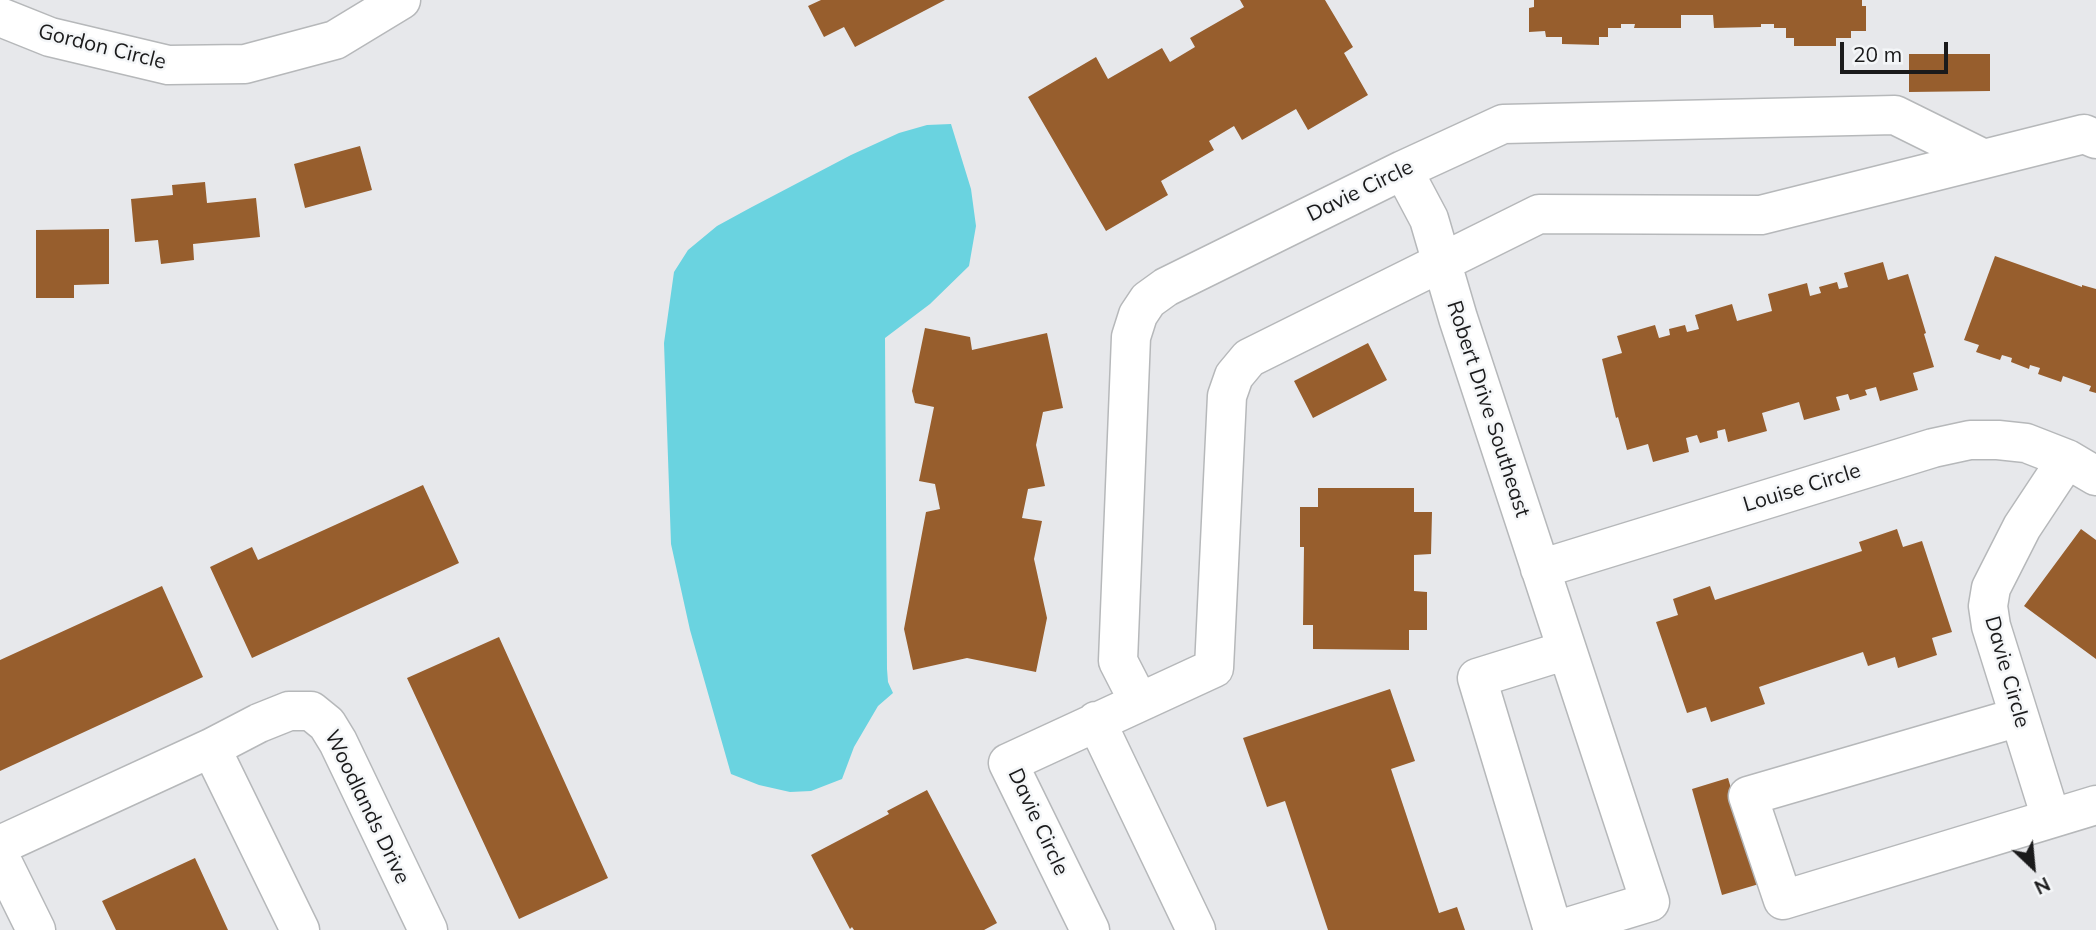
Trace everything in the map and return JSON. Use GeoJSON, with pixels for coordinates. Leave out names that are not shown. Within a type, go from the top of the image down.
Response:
{"type":"FeatureCollection","features":[{"type":"Feature","properties":{"kind":"street","name":"Gordon Circle"},"geometry":{"type":"LineString","coordinates":[[0,17],[50,37],[168,65],[245,64],[335,40],[401,0]]}},
{"type":"Feature","properties":{"kind":"street","name":"Davie Circle"},"geometry":{"type":"LineString","coordinates":[[1139,702],[1118,661],[1131,337],[1138,315],[1148,300],[1166,287],[1403,170],[1503,124],[1895,115],[1984,159]]}},
{"type":"Feature","properties":{"kind":"street","name":"Davie Circle"},"geometry":{"type":"LineString","coordinates":[[1090,930],[1008,763],[1214,668],[1227,396],[1234,376],[1249,358],[1539,214],[1761,215],[2084,134],[2096,139]]}},
{"type":"Feature","properties":{"kind":"street","name":"Robert Drive Southeast"},"geometry":{"type":"LineString","coordinates":[[1403,170],[1429,219],[1458,318],[1650,902],[1555,930],[1477,678],[1567,650]]}},
{"type":"Feature","properties":{"kind":"street","name":"Louise Circle"},"geometry":{"type":"LineString","coordinates":[[1540,569],[1933,447],[1970,440],[2026,443],[2081,468]]}},
{"type":"Feature","properties":{"kind":"street","name":"Davie Circle"},"geometry":{"type":"LineString","coordinates":[[2051,818],[1991,626],[1988,606],[1991,588],[2022,527],[2081,468]]}},
{"type":"Feature","properties":{"kind":"street","name":"Woodlands Drive"},"geometry":{"type":"LineString","coordinates":[[0,845],[211,748],[259,723],[289,711],[311,711],[327,724],[344,755],[428,930]]}},
{"type":"Feature","properties":{"kind":"street"},"geometry":{"type":"LineString","coordinates":[[2019,717],[1748,796],[1783,900],[2096,805]]}},
{"type":"Feature","properties":{"kind":"street"},"geometry":{"type":"LineString","coordinates":[[1096,721],[1196,930]]}},
{"type":"Feature","properties":{"kind":"street"},"geometry":{"type":"LineString","coordinates":[[211,748],[300,930]]}},
{"type":"Feature","properties":{"kind":"street"},"geometry":{"type":"LineString","coordinates":[[0,857],[36,930]]}},
{"type":"Feature","properties":{"kind":"water"},"geometry":{"type":"Polygon","coordinates":[[[951,124],[971,189],[976,226],[969,266],[930,304],[885,338],[887,669],[888,682],[893,693],[878,706],[854,747],[842,779],[811,791],[790,792],[759,785],[731,774],[690,630],[671,544],[664,343],[674,272],[688,250],[717,226],[750,208],[899,133],[927,125],[951,124]]]}},
{"type":"Feature","properties":{"kind":"building"},"geometry":{"type":"Polygon","coordinates":[[[821,0],[945,0],[855,47],[844,27],[824,37],[808,6],[821,0]]]}},
{"type":"Feature","properties":{"kind":"building"},"geometry":{"type":"Polygon","coordinates":[[[1240,0],[1325,0],[1353,47],[1344,53],[1368,95],[1308,130],[1296,109],[1242,140],[1234,126],[1209,141],[1214,150],[1161,181],[1168,195],[1106,231],[1028,97],[1096,57],[1108,79],[1162,48],[1170,62],[1195,47],[1190,38],[1244,7],[1240,0]]]}},
{"type":"Feature","properties":{"kind":"building"},"geometry":{"type":"Polygon","coordinates":[[[1534,0],[1862,0],[1862,6],[1866,6],[1866,31],[1851,31],[1851,38],[1836,38],[1836,46],[1794,46],[1794,38],[1786,38],[1786,28],[1774,28],[1774,24],[1761,24],[1761,27],[1714,28],[1713,15],[1681,15],[1681,28],[1634,28],[1635,24],[1621,24],[1621,28],[1608,28],[1608,37],[1599,37],[1599,45],[1562,44],[1562,37],[1546,37],[1545,31],[1529,32],[1529,8],[1534,7],[1534,0]]]}},
{"type":"Feature","properties":{"kind":"building"},"geometry":{"type":"Polygon","coordinates":[[[1909,54],[1990,54],[1990,91],[1909,92],[1909,54]]]}},
{"type":"Feature","properties":{"kind":"building"},"geometry":{"type":"Polygon","coordinates":[[[360,146],[372,190],[305,208],[294,164],[360,146]]]}},
{"type":"Feature","properties":{"kind":"building"},"geometry":{"type":"Polygon","coordinates":[[[205,182],[207,203],[256,198],[260,237],[193,244],[194,260],[161,264],[158,240],[135,242],[131,199],[173,195],[172,185],[205,182]]]}},
{"type":"Feature","properties":{"kind":"building"},"geometry":{"type":"Polygon","coordinates":[[[109,229],[109,284],[74,285],[74,298],[36,298],[36,230],[109,229]]]}},
{"type":"Feature","properties":{"kind":"building"},"geometry":{"type":"Polygon","coordinates":[[[1995,256],[2082,287],[2096,289],[2096,393],[2089,391],[2091,386],[2063,376],[2061,382],[2038,374],[2040,368],[2030,365],[2029,369],[2011,362],[2012,358],[2002,355],[2000,360],[1976,352],[1979,345],[1964,340],[1995,256]]]}},
{"type":"Feature","properties":{"kind":"building"},"geometry":{"type":"Polygon","coordinates":[[[1883,262],[1888,280],[1908,274],[1926,333],[1924,334],[1934,367],[1913,373],[1918,390],[1880,401],[1876,387],[1865,390],[1867,395],[1850,400],[1848,394],[1836,397],[1840,410],[1804,420],[1799,402],[1762,413],[1767,431],[1728,442],[1725,429],[1717,431],[1718,438],[1700,443],[1697,435],[1686,438],[1689,452],[1653,462],[1648,444],[1627,450],[1618,417],[1616,418],[1602,359],[1622,353],[1617,336],[1655,325],[1659,338],[1670,335],[1669,329],[1685,325],[1687,332],[1699,329],[1695,315],[1732,304],[1737,321],[1772,311],[1768,294],[1807,283],[1810,296],[1821,293],[1819,287],[1837,282],[1839,289],[1848,287],[1844,273],[1883,262]]]}},
{"type":"Feature","properties":{"kind":"building"},"geometry":{"type":"Polygon","coordinates":[[[925,328],[970,337],[972,350],[1047,333],[1063,408],[1043,412],[1036,445],[1045,486],[1028,489],[1022,518],[1042,521],[1034,559],[1047,618],[1036,672],[967,658],[913,670],[904,629],[926,512],[940,509],[935,484],[919,481],[934,407],[915,403],[912,391],[925,328]]]}},
{"type":"Feature","properties":{"kind":"building"},"geometry":{"type":"Polygon","coordinates":[[[1368,343],[1387,380],[1313,418],[1294,381],[1368,343]]]}},
{"type":"Feature","properties":{"kind":"building"},"geometry":{"type":"Polygon","coordinates":[[[423,485],[459,563],[252,658],[210,567],[252,547],[258,560],[423,485]]]}},
{"type":"Feature","properties":{"kind":"building"},"geometry":{"type":"Polygon","coordinates":[[[1318,488],[1414,488],[1414,512],[1432,512],[1431,554],[1414,555],[1414,591],[1427,592],[1427,630],[1409,630],[1409,650],[1313,649],[1313,625],[1303,625],[1304,547],[1300,547],[1300,507],[1318,507],[1318,488]]]}},
{"type":"Feature","properties":{"kind":"building"},"geometry":{"type":"Polygon","coordinates":[[[1897,529],[1903,547],[1922,541],[1952,632],[1932,638],[1937,655],[1898,668],[1895,657],[1868,666],[1863,652],[1759,687],[1765,704],[1711,722],[1706,707],[1687,713],[1656,622],[1678,615],[1673,599],[1710,586],[1715,600],[1862,551],[1859,542],[1897,529]]]}},
{"type":"Feature","properties":{"kind":"building"},"geometry":{"type":"Polygon","coordinates":[[[2081,529],[2096,540],[2096,659],[2024,606],[2081,529]]]}},
{"type":"Feature","properties":{"kind":"building"},"geometry":{"type":"Polygon","coordinates":[[[162,586],[203,677],[0,771],[0,660],[162,586]]]}},
{"type":"Feature","properties":{"kind":"building"},"geometry":{"type":"Polygon","coordinates":[[[499,637],[608,878],[519,919],[407,678],[499,637]]]}},
{"type":"Feature","properties":{"kind":"building"},"geometry":{"type":"Polygon","coordinates":[[[1390,689],[1415,761],[1391,769],[1439,913],[1457,907],[1465,930],[1328,930],[1285,801],[1267,807],[1243,738],[1390,689]]]}},
{"type":"Feature","properties":{"kind":"building"},"geometry":{"type":"Polygon","coordinates":[[[1728,778],[1759,884],[1722,895],[1692,789],[1728,778]]]}},
{"type":"Feature","properties":{"kind":"building"},"geometry":{"type":"Polygon","coordinates":[[[927,790],[997,923],[984,930],[850,929],[811,855],[889,814],[887,811],[927,790]]]}},
{"type":"Feature","properties":{"kind":"building"},"geometry":{"type":"Polygon","coordinates":[[[195,858],[228,930],[116,930],[102,901],[195,858]]]}}]}
